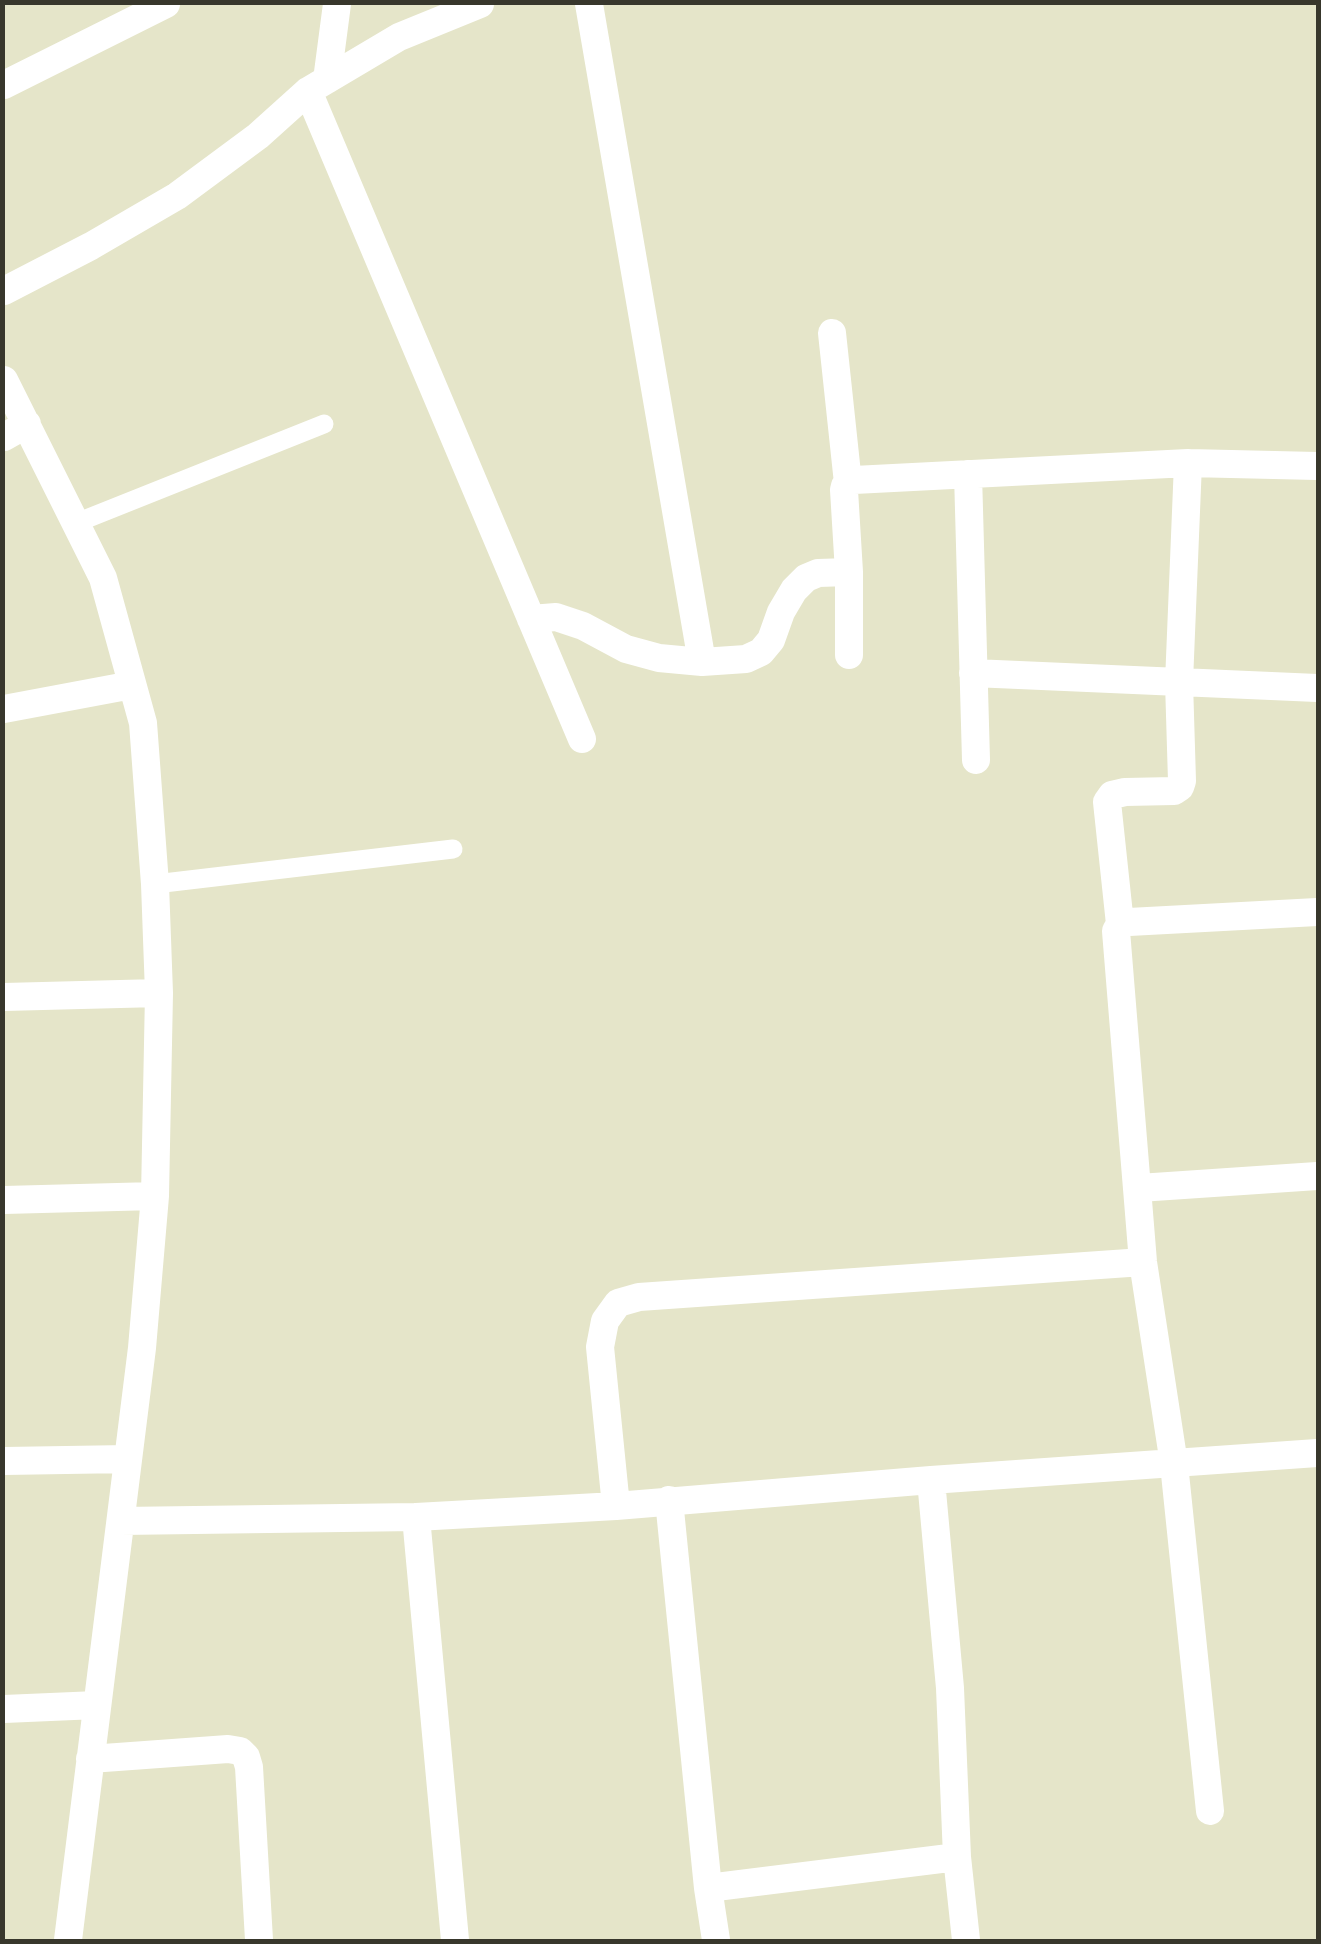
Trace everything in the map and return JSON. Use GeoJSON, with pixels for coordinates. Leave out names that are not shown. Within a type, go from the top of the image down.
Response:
{"type":"FeatureCollection","features":[{"type":"Feature","properties":{"kind":"street"},"geometry":{"type":"LineString","coordinates":[[4,85],[166,4]]}},
{"type":"Feature","properties":{"kind":"street"},"geometry":{"type":"LineString","coordinates":[[337,4],[318,86],[582,739]]}},
{"type":"Feature","properties":{"kind":"street"},"geometry":{"type":"LineString","coordinates":[[4,291],[91,246],[177,196],[258,136],[318,86],[400,37],[480,4]]}},
{"type":"Feature","properties":{"kind":"street"},"geometry":{"type":"LineString","coordinates":[[589,4],[702,662]]}},
{"type":"Feature","properties":{"kind":"street"},"geometry":{"type":"LineString","coordinates":[[832,333],[848,483]]}},
{"type":"Feature","properties":{"kind":"street"},"geometry":{"type":"LineString","coordinates":[[4,380],[103,578],[143,723],[155,884],[159,993],[155,1196],[142,1348],[68,1940]]}},
{"type":"Feature","properties":{"kind":"street"},"geometry":{"type":"LineString","coordinates":[[4,437],[27,424]]}},
{"type":"Feature","properties":{"kind":"street"},"geometry":{"type":"LineString","coordinates":[[1188,463],[1179,682],[1182,781],[1180,786],[1166,792],[1125,792],[1112,795],[1107,802],[1120,924],[1116,936],[1139,1188],[1143,1262],[1174,1464],[1210,1811]]}},
{"type":"Feature","properties":{"kind":"street"},"geometry":{"type":"LineString","coordinates":[[849,654],[849,572],[844,520],[844,486],[854,480],[1188,463],[1317,466]]}},
{"type":"Feature","properties":{"kind":"street"},"geometry":{"type":"LineString","coordinates":[[968,474],[976,760]]}},
{"type":"Feature","properties":{"kind":"street"},"geometry":{"type":"LineString","coordinates":[[532,619],[556,617],[583,626],[626,649],[659,658],[702,662],[746,659],[762,652],[770,640],[785,604],[794,590],[806,578],[818,573],[849,572]]}},
{"type":"Feature","properties":{"kind":"street"},"geometry":{"type":"LineString","coordinates":[[973,673],[1317,688]]}},
{"type":"Feature","properties":{"kind":"street"},"geometry":{"type":"LineString","coordinates":[[4,709],[132,685]]}},
{"type":"Feature","properties":{"kind":"street"},"geometry":{"type":"LineString","coordinates":[[1120,924],[1317,912]]}},
{"type":"Feature","properties":{"kind":"street"},"geometry":{"type":"LineString","coordinates":[[4,997],[159,993]]}},
{"type":"Feature","properties":{"kind":"street"},"geometry":{"type":"LineString","coordinates":[[1139,1188],[1317,1176]]}},
{"type":"Feature","properties":{"kind":"street"},"geometry":{"type":"LineString","coordinates":[[4,1200],[155,1196]]}},
{"type":"Feature","properties":{"kind":"street"},"geometry":{"type":"LineString","coordinates":[[616,1506],[600,1347],[605,1321],[618,1303],[639,1297],[1143,1262]]}},
{"type":"Feature","properties":{"kind":"street"},"geometry":{"type":"LineString","coordinates":[[121,1521],[416,1517],[616,1506],[668,1500],[931,1480],[1317,1454]]}},
{"type":"Feature","properties":{"kind":"street"},"geometry":{"type":"LineString","coordinates":[[4,1461],[128,1459]]}},
{"type":"Feature","properties":{"kind":"street"},"geometry":{"type":"LineString","coordinates":[[931,1480],[950,1688],[957,1856],[966,1940]]}},
{"type":"Feature","properties":{"kind":"street"},"geometry":{"type":"LineString","coordinates":[[668,1500],[708,1888],[716,1940]]}},
{"type":"Feature","properties":{"kind":"street"},"geometry":{"type":"LineString","coordinates":[[416,1517],[455,1940]]}},
{"type":"Feature","properties":{"kind":"street"},"geometry":{"type":"LineString","coordinates":[[4,1709],[97,1706]]}},
{"type":"Feature","properties":{"kind":"street"},"geometry":{"type":"LineString","coordinates":[[90,1758],[228,1749],[240,1751],[246,1757],[249,1767],[259,1940]]}},
{"type":"Feature","properties":{"kind":"street"},"geometry":{"type":"LineString","coordinates":[[708,1888],[957,1856]]}},
{"type":"Feature","properties":{"kind":"lane"},"geometry":{"type":"LineString","coordinates":[[76,523],[324,424]]}},
{"type":"Feature","properties":{"kind":"lane"},"geometry":{"type":"LineString","coordinates":[[155,884],[452,849]]}}]}
